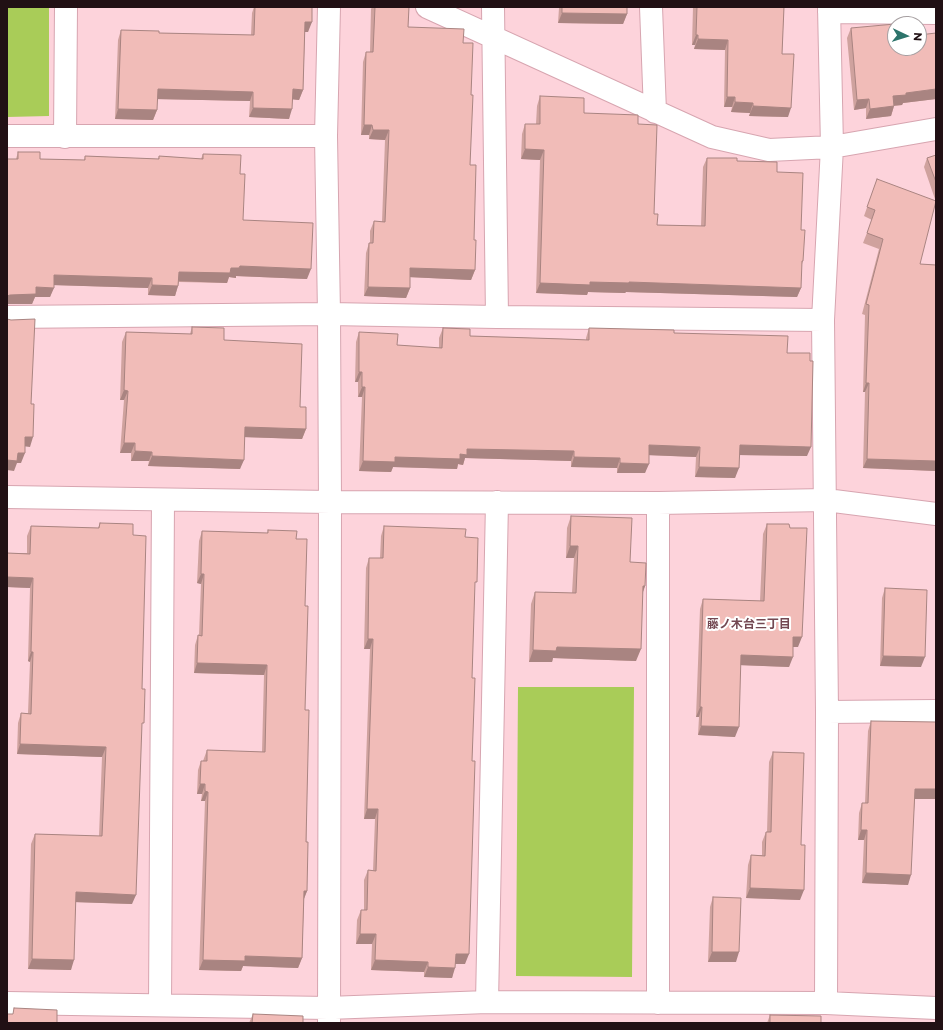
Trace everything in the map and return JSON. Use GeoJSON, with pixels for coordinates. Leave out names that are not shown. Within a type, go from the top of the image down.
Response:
{"type":"FeatureCollection","features":[{"type":"Feature","properties":{"kind":"street"},"geometry":{"type":"LineString","coordinates":[[65,137],[66,7]]}},
{"type":"Feature","properties":{"kind":"street"},"geometry":{"type":"LineString","coordinates":[[328,1015],[330,502],[326,136],[329,7]]}},
{"type":"Feature","properties":{"kind":"street"},"geometry":{"type":"LineString","coordinates":[[427,7],[712,137],[769,150],[832,147],[936,129]]}},
{"type":"Feature","properties":{"kind":"street"},"geometry":{"type":"LineString","coordinates":[[493,7],[497,317]]}},
{"type":"Feature","properties":{"kind":"street"},"geometry":{"type":"LineString","coordinates":[[652,7],[655,112]]}},
{"type":"Feature","properties":{"kind":"street"},"geometry":{"type":"LineString","coordinates":[[826,1003],[827,712],[823,320],[832,147],[829,10],[936,13]]}},
{"type":"Feature","properties":{"kind":"street"},"geometry":{"type":"LineString","coordinates":[[7,136],[326,136]]}},
{"type":"Feature","properties":{"kind":"street"},"geometry":{"type":"LineString","coordinates":[[7,317],[329,314],[823,320]]}},
{"type":"Feature","properties":{"kind":"street"},"geometry":{"type":"LineString","coordinates":[[7,497],[330,502],[658,503],[826,500],[936,514]]}},
{"type":"Feature","properties":{"kind":"street"},"geometry":{"type":"LineString","coordinates":[[160,1006],[163,500]]}},
{"type":"Feature","properties":{"kind":"street"},"geometry":{"type":"LineString","coordinates":[[487,1002],[497,502]]}},
{"type":"Feature","properties":{"kind":"street"},"geometry":{"type":"LineString","coordinates":[[658,503],[658,1003]]}},
{"type":"Feature","properties":{"kind":"street"},"geometry":{"type":"LineString","coordinates":[[827,712],[936,711]]}},
{"type":"Feature","properties":{"kind":"street"},"geometry":{"type":"LineString","coordinates":[[7,1004],[160,1006],[328,1015],[487,1002],[826,1003],[936,1008]]}},
{"type":"Feature","properties":{"kind":"green space"},"geometry":{"type":"Polygon","coordinates":[[[7,7],[49,7],[49,116],[7,117],[7,7]]]}},
{"type":"Feature","properties":{"kind":"green space"},"geometry":{"type":"Polygon","coordinates":[[[518,687],[634,687],[632,977],[516,976],[518,687]]]}},
{"type":"Feature","properties":{"kind":"building"},"geometry":{"type":"Polygon","coordinates":[[[255,7],[312,7],[312,22],[305,22],[303,90],[293,89],[292,109],[253,108],[253,92],[158,89],[157,110],[118,109],[121,30],[159,31],[159,33],[254,35],[255,7]]]}},
{"type":"Feature","properties":{"kind":"building"},"geometry":{"type":"Polygon","coordinates":[[[375,7],[409,7],[408,27],[464,29],[463,43],[473,43],[471,95],[473,95],[470,165],[476,165],[474,240],[476,240],[475,270],[410,268],[410,288],[368,287],[369,243],[373,243],[374,221],[385,222],[389,130],[373,130],[372,125],[364,125],[366,52],[373,52],[375,7]]]}},
{"type":"Feature","properties":{"kind":"building"},"geometry":{"type":"Polygon","coordinates":[[[562,7],[627,7],[627,14],[562,13],[562,7]]]}},
{"type":"Feature","properties":{"kind":"building"},"geometry":{"type":"Polygon","coordinates":[[[697,7],[784,7],[782,54],[794,54],[791,108],[753,106],[753,103],[735,102],[735,97],[727,97],[728,40],[698,39],[698,35],[696,35],[697,7]]]}},
{"type":"Feature","properties":{"kind":"building"},"geometry":{"type":"Polygon","coordinates":[[[887,25],[887,56],[927,56],[927,34],[936,33],[936,89],[893,96],[894,106],[870,109],[869,99],[857,100],[851,28],[887,25]]]}},
{"type":"Feature","properties":{"kind":"building"},"geometry":{"type":"Polygon","coordinates":[[[540,96],[584,98],[584,113],[638,115],[638,124],[657,125],[654,214],[658,214],[657,225],[705,226],[707,158],[737,158],[737,161],[777,162],[777,172],[803,173],[801,230],[805,230],[801,288],[629,282],[590,282],[590,285],[540,283],[544,150],[525,149],[525,124],[540,124],[540,96]]]}},
{"type":"Feature","properties":{"kind":"building"},"geometry":{"type":"Polygon","coordinates":[[[18,152],[40,152],[40,159],[85,160],[85,156],[159,159],[159,156],[203,159],[203,154],[241,155],[240,174],[245,174],[243,220],[313,223],[311,269],[240,266],[239,268],[231,268],[230,273],[179,272],[178,286],[152,285],[152,278],[54,275],[54,288],[36,287],[36,294],[7,296],[7,159],[18,159],[18,152]]]}},
{"type":"Feature","properties":{"kind":"building"},"geometry":{"type":"Polygon","coordinates":[[[936,155],[936,182],[927,158],[936,155]]]}},
{"type":"Feature","properties":{"kind":"building"},"geometry":{"type":"Polygon","coordinates":[[[877,179],[936,201],[920,264],[936,265],[936,461],[867,459],[869,383],[866,383],[869,305],[866,304],[883,239],[867,233],[875,210],[867,207],[877,179]]]}},
{"type":"Feature","properties":{"kind":"building"},"geometry":{"type":"Polygon","coordinates":[[[7,319],[35,319],[31,404],[34,404],[33,437],[25,437],[25,453],[18,453],[17,461],[7,460],[7,319]]]}},
{"type":"Feature","properties":{"kind":"building"},"geometry":{"type":"Polygon","coordinates":[[[192,327],[224,328],[224,340],[302,344],[300,407],[306,407],[306,429],[245,427],[244,460],[152,456],[152,452],[135,451],[135,443],[124,443],[128,391],[124,390],[126,332],[192,334],[192,327]]]}},
{"type":"Feature","properties":{"kind":"building"},"geometry":{"type":"Polygon","coordinates":[[[443,328],[470,329],[470,336],[589,340],[589,328],[674,330],[674,333],[788,336],[787,353],[810,353],[810,361],[813,361],[811,447],[740,445],[739,468],[699,467],[700,447],[649,445],[649,464],[620,463],[620,458],[574,457],[574,451],[467,449],[467,455],[460,454],[460,459],[395,457],[395,462],[363,461],[365,387],[362,387],[362,372],[359,372],[359,332],[398,334],[397,345],[442,348],[443,328]]]}},
{"type":"Feature","properties":{"kind":"building"},"geometry":{"type":"Polygon","coordinates":[[[571,516],[632,518],[630,562],[646,563],[645,586],[643,586],[641,649],[557,647],[556,651],[533,650],[535,592],[576,593],[578,546],[570,546],[571,516]]]}},
{"type":"Feature","properties":{"kind":"building"},"geometry":{"type":"Polygon","coordinates":[[[100,523],[133,524],[133,535],[146,536],[142,689],[145,689],[144,723],[142,723],[136,895],[76,892],[74,960],[32,959],[35,834],[102,836],[106,747],[20,744],[21,713],[31,714],[33,578],[7,577],[7,553],[30,554],[31,526],[99,528],[100,523]]]}},
{"type":"Feature","properties":{"kind":"building"},"geometry":{"type":"Polygon","coordinates":[[[767,524],[789,524],[790,528],[807,528],[802,637],[793,637],[793,657],[741,655],[739,727],[701,726],[702,707],[700,707],[703,599],[764,601],[767,524]]]}},
{"type":"Feature","properties":{"kind":"building"},"geometry":{"type":"Polygon","coordinates":[[[384,526],[466,529],[465,537],[478,538],[472,678],[475,678],[472,761],[475,761],[469,954],[456,954],[455,968],[428,967],[428,962],[375,960],[376,934],[360,934],[361,910],[367,910],[368,870],[376,871],[378,809],[367,809],[373,639],[368,639],[369,558],[383,558],[384,526]]]}},
{"type":"Feature","properties":{"kind":"building"},"geometry":{"type":"Polygon","coordinates":[[[268,530],[297,531],[296,539],[307,539],[305,606],[308,606],[305,710],[309,710],[306,842],[308,842],[307,891],[304,891],[302,958],[245,956],[245,961],[203,960],[208,792],[205,791],[205,784],[200,784],[201,761],[207,761],[207,750],[265,752],[267,665],[197,663],[198,635],[202,636],[204,574],[201,574],[202,531],[268,533],[268,530]]]}},
{"type":"Feature","properties":{"kind":"building"},"geometry":{"type":"Polygon","coordinates":[[[885,588],[927,590],[925,657],[883,656],[885,588]]]}},
{"type":"Feature","properties":{"kind":"building"},"geometry":{"type":"Polygon","coordinates":[[[871,721],[936,722],[936,789],[915,789],[911,875],[866,873],[867,830],[861,830],[862,803],[868,803],[871,721]]]}},
{"type":"Feature","properties":{"kind":"building"},"geometry":{"type":"Polygon","coordinates":[[[773,752],[804,753],[801,845],[805,845],[804,890],[750,888],[751,855],[765,856],[766,832],[771,832],[773,752]]]}},
{"type":"Feature","properties":{"kind":"building"},"geometry":{"type":"Polygon","coordinates":[[[713,897],[741,898],[739,952],[712,952],[713,897]]]}},
{"type":"Feature","properties":{"kind":"building"},"geometry":{"type":"Polygon","coordinates":[[[14,1008],[57,1010],[57,1023],[7,1023],[7,1014],[13,1014],[14,1008]]]}},
{"type":"Feature","properties":{"kind":"building"},"geometry":{"type":"Polygon","coordinates":[[[253,1014],[303,1016],[303,1023],[252,1023],[253,1014]]]}},
{"type":"Feature","properties":{"kind":"building"},"geometry":{"type":"Polygon","coordinates":[[[770,1015],[821,1016],[821,1023],[770,1023],[770,1015]]]}},
{"type":"Feature","properties":{"kind":"district","name":"藤ノ木台三丁目"},"geometry":{"type":"Point","coordinates":[749,624]}}]}
